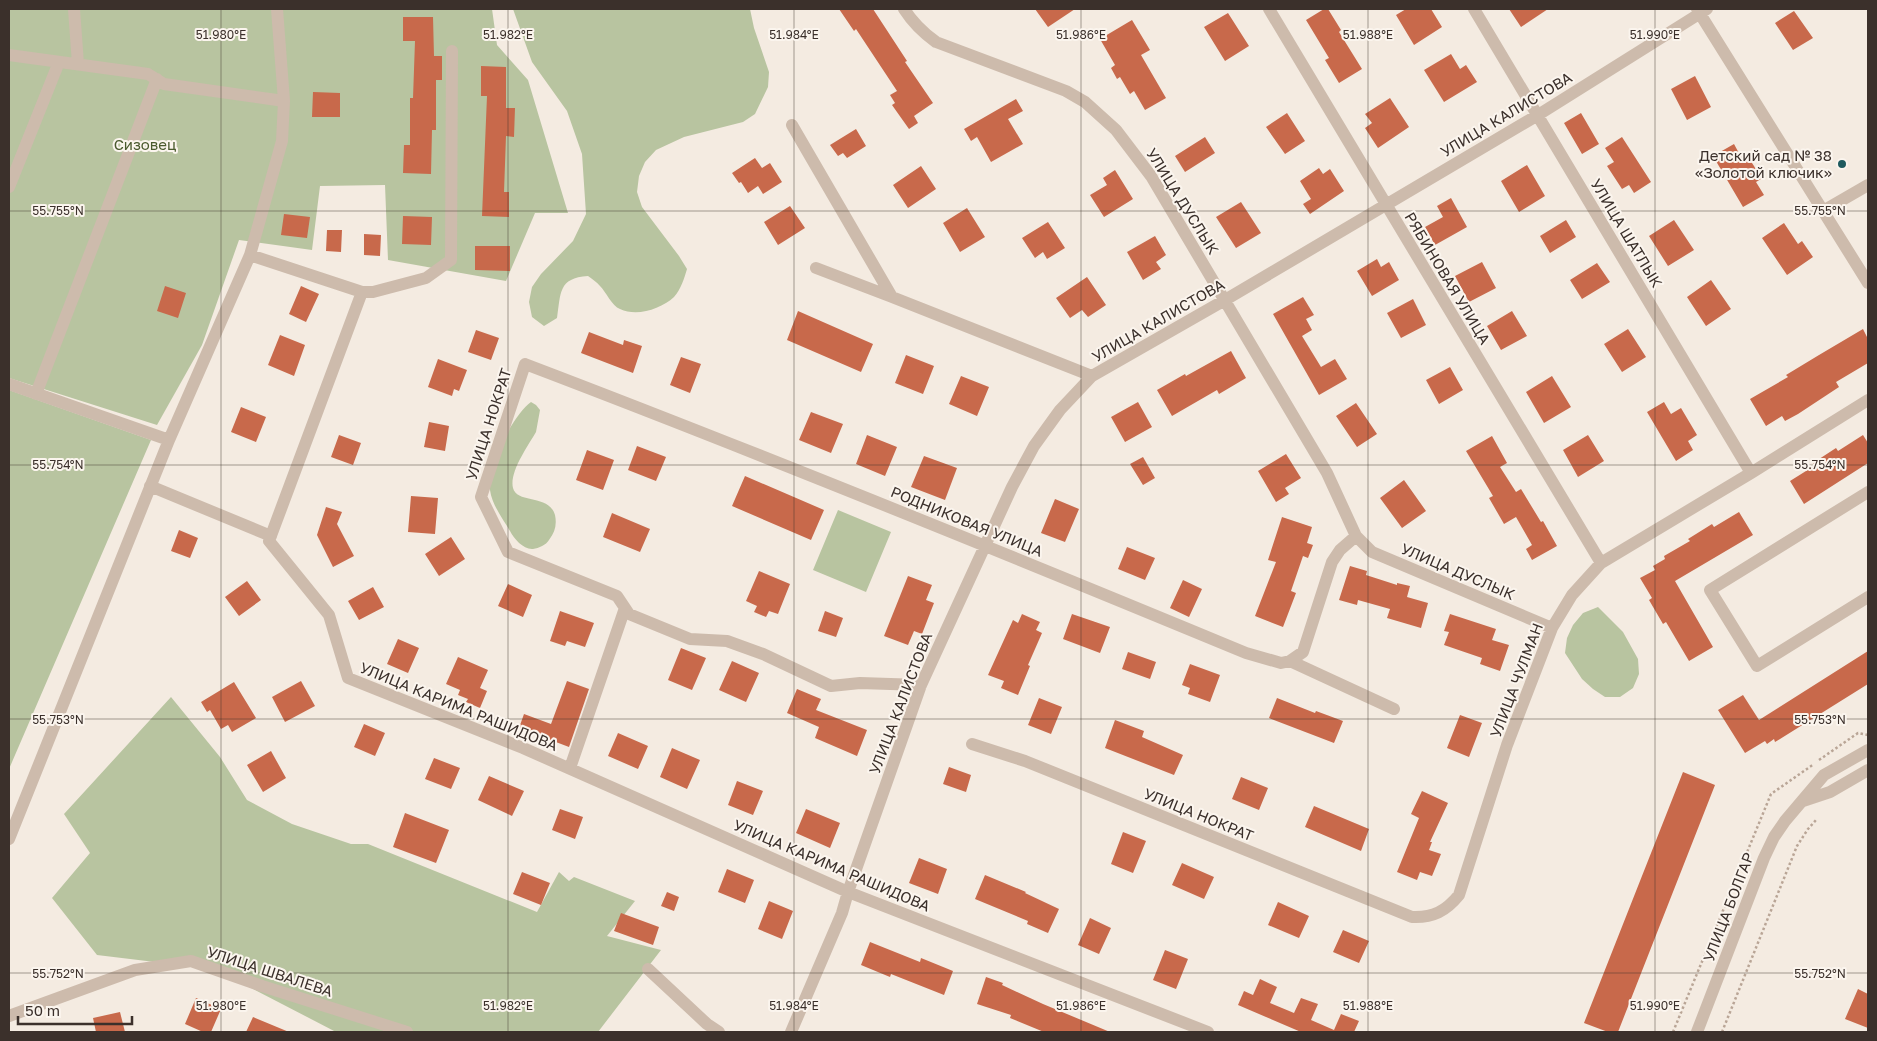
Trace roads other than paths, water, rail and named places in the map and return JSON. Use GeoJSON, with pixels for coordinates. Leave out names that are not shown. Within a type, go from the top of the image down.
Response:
{"type":"FeatureCollection","features":[{"type":"Feature","properties":{"kind":"street"},"geometry":{"type":"LineString","coordinates":[[74,9],[78,64]]}},
{"type":"Feature","properties":{"kind":"street"},"geometry":{"type":"LineString","coordinates":[[9,839],[168,440],[250,255],[282,141],[284,101],[277,9]]}},
{"type":"Feature","properties":{"kind":"street","name":"УЛИЦА ДУСЛЫК"},"geometry":{"type":"LineString","coordinates":[[904,9],[922,32],[936,42],[1066,91],[1100,114],[1116,130],[1151,176],[1327,473],[1356,536],[1372,552],[1552,628]]}},
{"type":"Feature","properties":{"kind":"street","name":"РЯБИНОВАЯ УЛИЦА"},"geometry":{"type":"LineString","coordinates":[[1269,9],[1601,563]]}},
{"type":"Feature","properties":{"kind":"street","name":"УЛИЦА ШАТЛЫК"},"geometry":{"type":"LineString","coordinates":[[1474,9],[1752,473]]}},
{"type":"Feature","properties":{"kind":"street"},"geometry":{"type":"LineString","coordinates":[[1701,10],[1868,283]]}},
{"type":"Feature","properties":{"kind":"street","name":"УЛИЦА КАЛИСТОВА"},"geometry":{"type":"LineString","coordinates":[[792,1032],[842,913],[921,685],[1012,487],[1034,446],[1060,410],[1092,376],[1225,300],[1538,115],[1701,10]]}},
{"type":"Feature","properties":{"kind":"street"},"geometry":{"type":"LineString","coordinates":[[250,255],[362,292],[373,292],[426,278],[451,260],[452,51]]}},
{"type":"Feature","properties":{"kind":"street"},"geometry":{"type":"LineString","coordinates":[[9,55],[148,74],[164,84],[284,101]]}},
{"type":"Feature","properties":{"kind":"street"},"geometry":{"type":"LineString","coordinates":[[9,187],[59,62]]}},
{"type":"Feature","properties":{"kind":"street"},"geometry":{"type":"LineString","coordinates":[[36,394],[156,79]]}},
{"type":"Feature","properties":{"kind":"street"},"geometry":{"type":"LineString","coordinates":[[792,125],[892,297]]}},
{"type":"Feature","properties":{"kind":"street"},"geometry":{"type":"LineString","coordinates":[[1823,211],[1868,185]]}},
{"type":"Feature","properties":{"kind":"street"},"geometry":{"type":"LineString","coordinates":[[816,268],[1092,376]]}},
{"type":"Feature","properties":{"kind":"street"},"geometry":{"type":"LineString","coordinates":[[150,486],[271,536],[362,292]]}},
{"type":"Feature","properties":{"kind":"street","name":"РОДНИКОВАЯ УЛИЦА"},"geometry":{"type":"LineString","coordinates":[[525,364],[673,420],[985,545],[1246,653],[1281,664],[1290,661],[1394,710]]}},
{"type":"Feature","properties":{"kind":"street","name":"УЛИЦА НОКРАТ"},"geometry":{"type":"LineString","coordinates":[[525,364],[481,497],[508,552],[617,596],[628,614],[690,638],[727,641],[764,654],[831,686],[860,683],[921,685]]}},
{"type":"Feature","properties":{"kind":"street"},"geometry":{"type":"LineString","coordinates":[[9,384],[168,440]]}},
{"type":"Feature","properties":{"kind":"street","name":"УЛИЦА ЧУЛМАН"},"geometry":{"type":"LineString","coordinates":[[1412,917],[1432,916],[1442,912],[1450,906],[1458,895],[1507,745],[1552,628],[1572,595],[1601,563],[1752,473],[1868,400]]}},
{"type":"Feature","properties":{"kind":"street"},"geometry":{"type":"LineString","coordinates":[[1868,492],[1710,590],[1757,666],[1868,597]]}},
{"type":"Feature","properties":{"kind":"street","name":"УЛИЦА КАРИМА РАШИДОВА"},"geometry":{"type":"LineString","coordinates":[[271,536],[269,541],[329,615],[348,678],[570,768],[848,892],[1208,1032]]}},
{"type":"Feature","properties":{"kind":"street"},"geometry":{"type":"LineString","coordinates":[[1290,661],[1303,652],[1332,562],[1340,550],[1356,536]]}},
{"type":"Feature","properties":{"kind":"street"},"geometry":{"type":"LineString","coordinates":[[570,768],[624,608]]}},
{"type":"Feature","properties":{"kind":"street","name":"УЛИЦА НОКРАТ"},"geometry":{"type":"LineString","coordinates":[[972,744],[1034,764],[1412,917]]}},
{"type":"Feature","properties":{"kind":"street","name":"УЛИЦА БОЛГАР"},"geometry":{"type":"LineString","coordinates":[[1697,1032],[1764,858],[1774,837],[1824,775],[1868,750]]}},
{"type":"Feature","properties":{"kind":"street","name":"УЛИЦА БОЛГАР"},"geometry":{"type":"LineString","coordinates":[[1803,801],[1830,792],[1868,770]]}},
{"type":"Feature","properties":{"kind":"street","name":"УЛИЦА ШВАЛЕВА"},"geometry":{"type":"LineString","coordinates":[[9,1016],[135,970],[191,961],[262,986],[407,1032]]}},
{"type":"Feature","properties":{"kind":"street"},"geometry":{"type":"LineString","coordinates":[[648,969],[707,1024],[719,1032]]}},
{"type":"Feature","properties":{"kind":"place","name":"Детский сад № 38 «Золотой ключик»"},"geometry":{"type":"Point","coordinates":[1842,164]}},
{"type":"Feature","properties":{"kind":"park label","name":"Сизовец"},"geometry":{"type":"Point","coordinates":[145,144]}}]}
